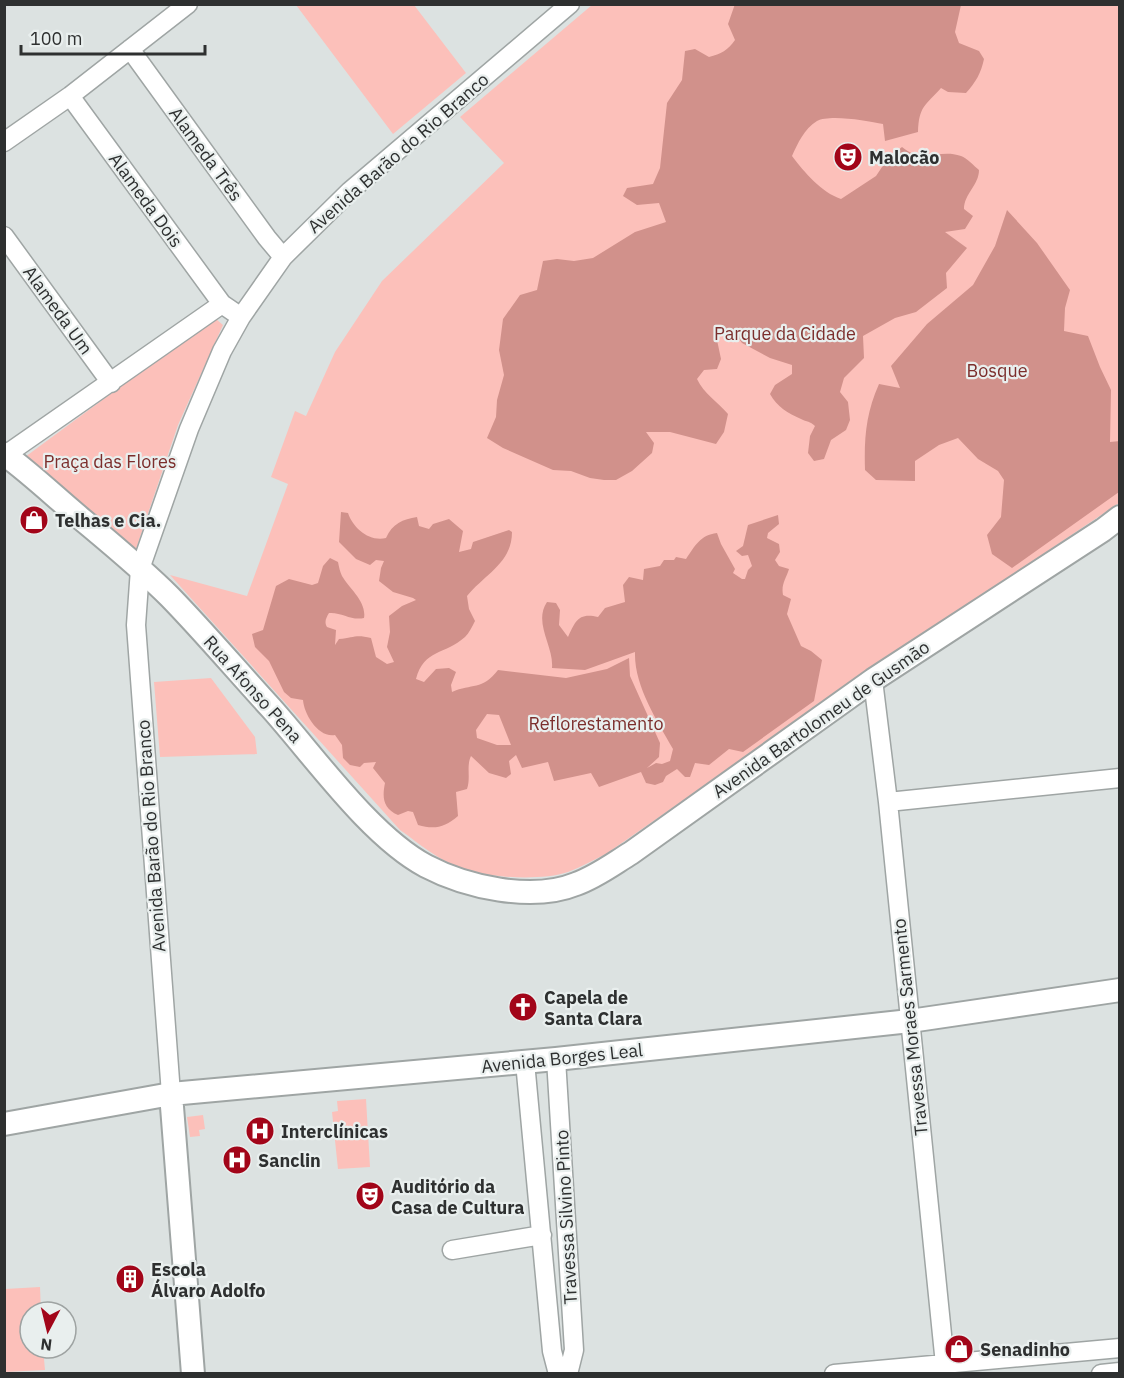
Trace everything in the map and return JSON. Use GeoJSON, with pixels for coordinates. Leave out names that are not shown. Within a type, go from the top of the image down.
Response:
{"type":"FeatureCollection","features":[{"type":"Feature","properties":{"kind":"main road","name":"Rua Afonso Pena"},"geometry":{"type":"LineString","coordinates":[[5,455],[170,597],[290,729],[351,801],[389,840],[425,866],[457,880],[513,891]]}},
{"type":"Feature","properties":{"kind":"main road","name":"Avenida Bartolomeu de Gusmão"},"geometry":{"type":"LineString","coordinates":[[513,891],[559,890],[601,872],[873,680],[1103,530],[1119,517]]}},
{"type":"Feature","properties":{"kind":"main road","name":"Avenida Borges Leal"},"geometry":{"type":"LineString","coordinates":[[4,1124],[171,1094],[556,1059],[910,1021],[1119,990]]}},
{"type":"Feature","properties":{"kind":"main road","name":"Avenida Barão do Rio Branco"},"geometry":{"type":"LineString","coordinates":[[171,1094],[193,1374]]}},
{"type":"Feature","properties":{"kind":"street","name":"Avenida Barão do Rio Branco"},"geometry":{"type":"LineString","coordinates":[[171,1094],[136,625],[140,569],[189,429],[222,351],[241,316],[283,257],[350,191],[570,4]]}},
{"type":"Feature","properties":{"kind":"street"},"geometry":{"type":"LineString","coordinates":[[4,142],[70,96],[178,8]]}},
{"type":"Feature","properties":{"kind":"street","name":"Alameda Três"},"geometry":{"type":"LineString","coordinates":[[130,49],[283,257]]}},
{"type":"Feature","properties":{"kind":"street","name":"Alameda Dois"},"geometry":{"type":"LineString","coordinates":[[70,96],[222,304]]}},
{"type":"Feature","properties":{"kind":"street","name":"Alameda Um"},"geometry":{"type":"LineString","coordinates":[[4,237],[111,383]]}},
{"type":"Feature","properties":{"kind":"street"},"geometry":{"type":"LineString","coordinates":[[5,455],[222,304],[241,316]]}},
{"type":"Feature","properties":{"kind":"street","name":"Travessa Moraes Sarmento"},"geometry":{"type":"LineString","coordinates":[[873,680],[888,802],[946,1368]]}},
{"type":"Feature","properties":{"kind":"street"},"geometry":{"type":"LineString","coordinates":[[888,802],[1119,778]]}},
{"type":"Feature","properties":{"kind":"street","name":"Travessa Silvino Pinto"},"geometry":{"type":"LineString","coordinates":[[556,1059],[574,1350],[568,1374]]}},
{"type":"Feature","properties":{"kind":"street","name":"Travessa Silvino Pinto"},"geometry":{"type":"LineString","coordinates":[[525,1062],[552,1351],[558,1374]]}},
{"type":"Feature","properties":{"kind":"street"},"geometry":{"type":"LineString","coordinates":[[452,1250],[542,1235]]}},
{"type":"Feature","properties":{"kind":"street"},"geometry":{"type":"LineString","coordinates":[[834,1374],[946,1368],[1119,1348]]}},
{"type":"Feature","properties":{"kind":"street"},"geometry":{"type":"LineString","coordinates":[[1101,1374],[1119,1372]]}},
{"type":"Feature","properties":{"kind":"green space"},"geometry":{"type":"Polygon","coordinates":[[[735,4],[961,5],[955,32],[959,43],[979,51],[984,59],[978,77],[966,93],[948,92],[941,88],[921,111],[918,132],[885,141],[883,124],[840,118],[817,121],[805,132],[792,156],[820,187],[841,199],[876,176],[888,158],[902,147],[918,155],[952,154],[970,162],[979,170],[964,209],[973,216],[965,229],[945,232],[967,248],[946,273],[947,288],[916,312],[895,318],[863,336],[864,358],[844,378],[840,392],[848,402],[850,420],[846,430],[831,440],[824,459],[814,461],[808,453],[810,436],[815,426],[783,409],[770,394],[775,385],[792,374],[792,365],[770,358],[742,343],[734,332],[720,332],[717,340],[721,359],[717,369],[704,370],[697,379],[728,414],[724,432],[716,444],[670,432],[646,432],[654,443],[652,453],[632,471],[616,480],[590,478],[571,471],[553,470],[503,448],[487,438],[496,417],[497,400],[504,375],[499,350],[503,319],[520,295],[537,290],[543,261],[557,259],[574,261],[593,258],[635,232],[666,222],[659,203],[637,205],[623,196],[627,188],[653,184],[660,168],[667,103],[682,80],[685,51],[695,49],[709,57],[721,53],[730,46],[735,40],[728,24],[735,4]]]}},
{"type":"Feature","properties":{"kind":"green space"},"geometry":{"type":"Polygon","coordinates":[[[296,5],[414,5],[466,73],[393,134],[296,5]]]}},
{"type":"Feature","properties":{"kind":"green space","name":"Parque da Cidade"},"geometry":{"type":"Polygon","coordinates":[[[592,5],[1119,5],[1119,503],[869,671],[606,854],[557,875],[501,876],[454,866],[400,830],[170,575],[247,596],[288,484],[271,477],[295,411],[306,416],[335,352],[382,281],[504,163],[460,117],[592,5]]]}},
{"type":"Feature","properties":{"kind":"green space","name":"Bosque"},"geometry":{"type":"Polygon","coordinates":[[[1007,210],[1037,243],[1070,290],[1065,308],[1064,331],[1088,336],[1111,390],[1110,442],[1120,441],[1119,492],[1012,568],[992,554],[987,535],[1001,517],[1004,480],[998,471],[978,459],[958,438],[939,445],[915,461],[915,481],[876,480],[865,470],[869,416],[879,384],[900,388],[891,366],[927,324],[973,285],[995,246],[1007,210]]]}},
{"type":"Feature","properties":{"kind":"green space","name":"Praça das Flores"},"geometry":{"type":"Polygon","coordinates":[[[216,319],[223,325],[178,425],[136,549],[132,550],[25,457],[204,325],[216,319]]]}},
{"type":"Feature","properties":{"kind":"green space","name":"Reflorestamento"},"geometry":{"type":"Polygon","coordinates":[[[341,512],[348,513],[350,519],[362,533],[380,539],[386,538],[398,523],[407,519],[417,517],[419,526],[429,529],[433,524],[449,519],[463,531],[459,552],[471,549],[473,542],[509,530],[512,532],[511,543],[503,560],[467,596],[469,609],[475,621],[469,632],[457,643],[424,662],[416,679],[424,682],[436,669],[449,668],[456,672],[451,685],[452,692],[482,684],[498,670],[566,678],[607,669],[629,658],[630,676],[660,743],[659,757],[647,768],[656,763],[662,764],[670,761],[673,749],[642,690],[635,652],[585,670],[552,668],[542,618],[547,602],[556,603],[560,610],[559,625],[568,637],[575,623],[582,617],[598,617],[605,608],[625,602],[623,585],[629,577],[643,580],[644,569],[660,566],[664,560],[674,560],[676,557],[686,559],[702,539],[717,533],[735,569],[733,573],[745,579],[752,566],[748,555],[742,556],[736,551],[743,546],[748,525],[778,515],[779,524],[768,533],[767,538],[779,544],[780,552],[775,560],[779,566],[789,569],[783,588],[783,595],[791,599],[787,614],[801,646],[822,660],[814,701],[743,752],[729,749],[709,765],[695,763],[690,777],[685,777],[677,769],[666,776],[663,782],[655,785],[646,783],[641,772],[599,787],[591,773],[554,781],[548,762],[522,768],[516,755],[509,761],[511,774],[506,778],[489,773],[471,756],[467,789],[456,792],[458,816],[449,823],[439,826],[418,825],[413,812],[408,811],[398,815],[387,806],[384,798],[385,783],[373,768],[376,762],[364,763],[360,767],[350,765],[343,758],[342,745],[335,735],[323,733],[313,724],[306,712],[303,700],[291,698],[284,692],[269,661],[255,647],[252,634],[263,630],[276,586],[289,579],[312,585],[318,583],[323,566],[330,558],[338,562],[342,576],[360,601],[364,612],[364,618],[359,619],[329,613],[326,623],[327,627],[336,630],[335,645],[339,639],[358,636],[371,638],[376,657],[387,664],[394,662],[387,647],[390,632],[389,616],[402,606],[416,600],[393,592],[379,581],[384,561],[376,560],[370,565],[356,559],[339,542],[341,512]],[[487,714],[476,730],[477,738],[497,745],[511,745],[499,715],[487,714]]]}},
{"type":"Feature","properties":{"kind":"green space"},"geometry":{"type":"Polygon","coordinates":[[[211,678],[255,737],[257,754],[160,757],[154,682],[211,678]]]}},
{"type":"Feature","properties":{"kind":"green space"},"geometry":{"type":"Polygon","coordinates":[[[366,1099],[370,1167],[338,1169],[332,1112],[338,1111],[337,1101],[366,1099]]]}},
{"type":"Feature","properties":{"kind":"green space"},"geometry":{"type":"Polygon","coordinates":[[[203,1115],[205,1129],[199,1130],[200,1136],[190,1137],[187,1117],[203,1115]]]}},
{"type":"Feature","properties":{"kind":"green space"},"geometry":{"type":"Polygon","coordinates":[[[40,1287],[41,1300],[18,1300],[18,1360],[44,1360],[45,1370],[5,1372],[5,1289],[40,1287]]]}},
{"type":"Feature","properties":{"kind":"place","name":"Malocão"},"geometry":{"type":"Point","coordinates":[848,157]}},
{"type":"Feature","properties":{"kind":"place","name":"Telhas e Cia."},"geometry":{"type":"Point","coordinates":[34,520]}},
{"type":"Feature","properties":{"kind":"place","name":"Capela de Santa Clara"},"geometry":{"type":"Point","coordinates":[523,1007]}},
{"type":"Feature","properties":{"kind":"place","name":"Interclínicas"},"geometry":{"type":"Point","coordinates":[260,1131]}},
{"type":"Feature","properties":{"kind":"place","name":"Sanclin"},"geometry":{"type":"Point","coordinates":[237,1160]}},
{"type":"Feature","properties":{"kind":"place","name":"Auditório da Casa de Cultura"},"geometry":{"type":"Point","coordinates":[370,1196]}},
{"type":"Feature","properties":{"kind":"place","name":"Escola Álvaro Adolfo"},"geometry":{"type":"Point","coordinates":[130,1279]}},
{"type":"Feature","properties":{"kind":"place","name":"Senadinho"},"geometry":{"type":"Point","coordinates":[959,1349]}}]}
